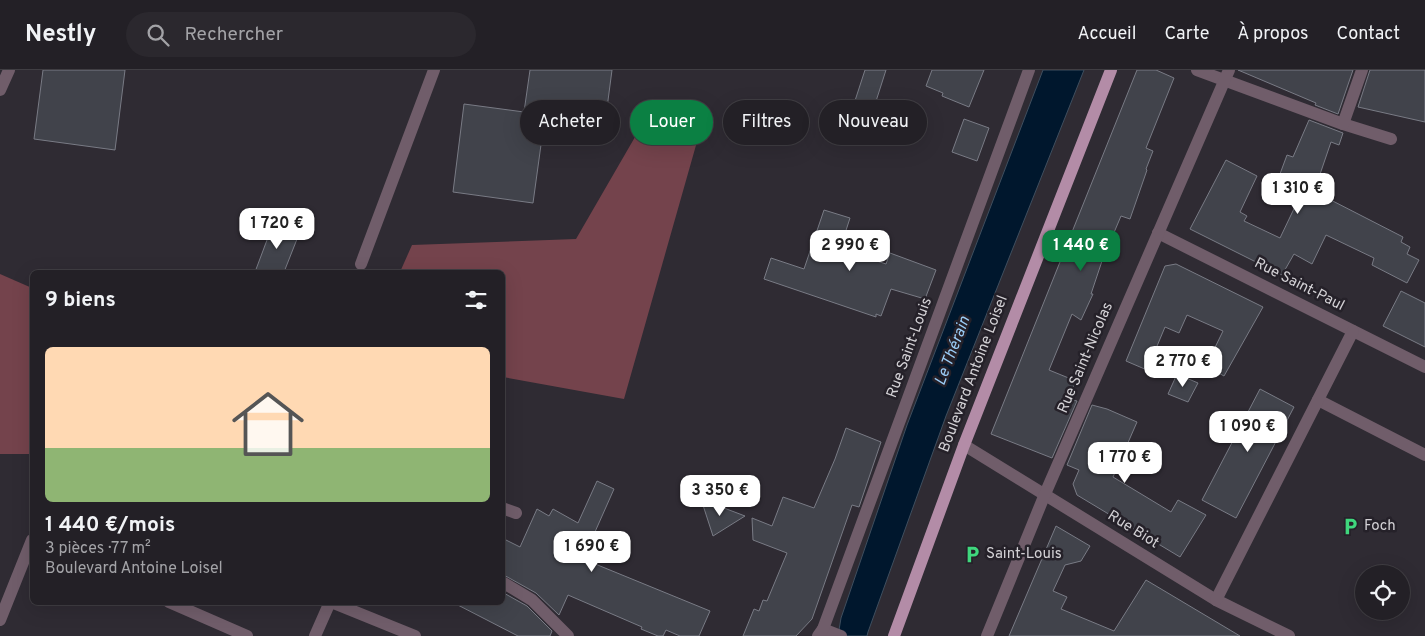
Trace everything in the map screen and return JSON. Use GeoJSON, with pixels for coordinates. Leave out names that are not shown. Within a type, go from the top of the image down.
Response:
{"type":"FeatureCollection","features":[{"type":"Feature","properties":{"kind":"main road","name":"Boulevard Antoine Loisel"},"geometry":{"type":"LineString","coordinates":[[894,636],[964,445],[1112,70]]}},
{"type":"Feature","properties":{"kind":"street"},"geometry":{"type":"LineString","coordinates":[[0,90],[8,70]]}},
{"type":"Feature","properties":{"kind":"street"},"geometry":{"type":"LineString","coordinates":[[361,264],[434,70]]}},
{"type":"Feature","properties":{"kind":"street","name":"Rue Saint-Louis"},"geometry":{"type":"LineString","coordinates":[[821,632],[1030,70]]}},
{"type":"Feature","properties":{"kind":"street"},"geometry":{"type":"LineString","coordinates":[[1197,70],[1226,75],[1344,124],[1391,139]]}},
{"type":"Feature","properties":{"kind":"street"},"geometry":{"type":"LineString","coordinates":[[1344,124],[1362,70]]}},
{"type":"Feature","properties":{"kind":"street","name":"Rue Saint-Nicolas"},"geometry":{"type":"LineString","coordinates":[[987,636],[1045,494],[1226,75]]}},
{"type":"Feature","properties":{"kind":"street","name":"Rue Saint-Paul"},"geometry":{"type":"LineString","coordinates":[[1158,233],[1425,367]]}},
{"type":"Feature","properties":{"kind":"street"},"geometry":{"type":"LineString","coordinates":[[1216,600],[1353,331]]}},
{"type":"Feature","properties":{"kind":"street"},"geometry":{"type":"LineString","coordinates":[[1318,400],[1425,455]]}},
{"type":"Feature","properties":{"kind":"street","name":"Rue Biot"},"geometry":{"type":"LineString","coordinates":[[964,445],[1216,600],[1289,636]]}},
{"type":"Feature","properties":{"kind":"street"},"geometry":{"type":"LineString","coordinates":[[505,509],[516,514]]}},
{"type":"Feature","properties":{"kind":"street"},"geometry":{"type":"LineString","coordinates":[[0,620],[30,548]]}},
{"type":"Feature","properties":{"kind":"street"},"geometry":{"type":"LineString","coordinates":[[505,584],[532,600],[568,636]]}},
{"type":"Feature","properties":{"kind":"street"},"geometry":{"type":"LineString","coordinates":[[176,605],[247,636]]}},
{"type":"Feature","properties":{"kind":"street"},"geometry":{"type":"LineString","coordinates":[[315,636],[330,605]]}},
{"type":"Feature","properties":{"kind":"street"},"geometry":{"type":"LineString","coordinates":[[338,605],[415,636]]}},
{"type":"Feature","properties":{"kind":"street"},"geometry":{"type":"LineString","coordinates":[[821,632],[842,636]]}},
{"type":"Feature","properties":{"kind":"shaded area"},"geometry":{"type":"Polygon","coordinates":[[[630,145],[696,145],[624,399],[505,377],[505,270],[401,270],[412,245],[576,239],[630,145]]]}},
{"type":"Feature","properties":{"kind":"shaded area"},"geometry":{"type":"Polygon","coordinates":[[[0,274],[30,287],[30,454],[0,454],[0,274]]]}},
{"type":"Feature","properties":{"kind":"water","name":"Le Thérain"},"geometry":{"type":"Polygon","coordinates":[[[1043,70],[1084,70],[946,416],[867,636],[838,636],[841,618],[907,425],[1043,70]]]}},
{"type":"Feature","properties":{"kind":"building"},"geometry":{"type":"Polygon","coordinates":[[[43,70],[125,70],[115,150],[34,139],[43,70]]]}},
{"type":"Feature","properties":{"kind":"building"},"geometry":{"type":"Polygon","coordinates":[[[530,70],[612,70],[608,100],[526,100],[530,70]]]}},
{"type":"Feature","properties":{"kind":"building"},"geometry":{"type":"Polygon","coordinates":[[[865,70],[886,70],[876,100],[855,100],[865,70]]]}},
{"type":"Feature","properties":{"kind":"building"},"geometry":{"type":"Polygon","coordinates":[[[932,70],[984,70],[969,107],[942,96],[943,93],[926,86],[932,70]]]}},
{"type":"Feature","properties":{"kind":"building"},"geometry":{"type":"Polygon","coordinates":[[[1137,70],[1156,70],[1174,78],[1146,148],[1153,151],[1130,219],[1121,216],[1102,261],[1091,294],[1093,294],[1081,320],[1072,314],[1049,370],[1076,381],[1069,399],[1077,401],[1052,458],[991,434],[1137,70]]]}},
{"type":"Feature","properties":{"kind":"building"},"geometry":{"type":"Polygon","coordinates":[[[1238,70],[1353,70],[1338,114],[1238,70]]]}},
{"type":"Feature","properties":{"kind":"building"},"geometry":{"type":"Polygon","coordinates":[[[1370,70],[1425,70],[1425,122],[1358,107],[1370,70]]]}},
{"type":"Feature","properties":{"kind":"building"},"geometry":{"type":"Polygon","coordinates":[[[464,104],[520,111],[520,145],[541,145],[533,203],[453,192],[464,104]]]}},
{"type":"Feature","properties":{"kind":"building"},"geometry":{"type":"Polygon","coordinates":[[[964,119],[989,128],[977,161],[952,152],[964,119]]]}},
{"type":"Feature","properties":{"kind":"building"},"geometry":{"type":"Polygon","coordinates":[[[1309,120],[1343,133],[1339,145],[1331,142],[1316,186],[1325,189],[1323,196],[1403,237],[1401,242],[1410,247],[1407,254],[1419,260],[1407,283],[1372,265],[1374,258],[1326,235],[1312,264],[1294,254],[1282,275],[1190,229],[1226,160],[1257,176],[1240,212],[1247,216],[1244,221],[1280,238],[1302,192],[1277,182],[1287,155],[1293,157],[1309,120]]]}},
{"type":"Feature","properties":{"kind":"building"},"geometry":{"type":"Polygon","coordinates":[[[824,210],[850,218],[840,249],[886,264],[890,253],[936,270],[925,299],[891,289],[881,316],[876,314],[876,317],[764,279],[771,258],[804,269],[824,210]]]}},
{"type":"Feature","properties":{"kind":"building"},"geometry":{"type":"Polygon","coordinates":[[[273,224],[299,234],[285,270],[256,270],[273,224]]]}},
{"type":"Feature","properties":{"kind":"building"},"geometry":{"type":"Polygon","coordinates":[[[1176,264],[1263,307],[1224,376],[1206,366],[1223,331],[1187,315],[1179,333],[1165,327],[1147,370],[1126,361],[1165,266],[1176,264]]]}},
{"type":"Feature","properties":{"kind":"building"},"geometry":{"type":"Polygon","coordinates":[[[1401,291],[1425,303],[1425,347],[1383,326],[1401,291]]]}},
{"type":"Feature","properties":{"kind":"building"},"geometry":{"type":"Polygon","coordinates":[[[1177,374],[1198,383],[1188,402],[1168,394],[1177,374]]]}},
{"type":"Feature","properties":{"kind":"building"},"geometry":{"type":"Polygon","coordinates":[[[1260,389],[1294,407],[1236,518],[1202,500],[1260,389]]]}},
{"type":"Feature","properties":{"kind":"building"},"geometry":{"type":"Polygon","coordinates":[[[1092,405],[1107,409],[1137,422],[1113,477],[1171,512],[1178,500],[1206,515],[1180,557],[1077,495],[1073,484],[1079,470],[1067,465],[1092,405]]]}},
{"type":"Feature","properties":{"kind":"building"},"geometry":{"type":"Polygon","coordinates":[[[846,428],[881,442],[859,507],[852,505],[812,619],[796,636],[743,636],[754,609],[759,611],[763,600],[767,601],[787,553],[753,540],[752,518],[772,526],[783,497],[814,508],[846,428]]]}},
{"type":"Feature","properties":{"kind":"building"},"geometry":{"type":"Polygon","coordinates":[[[597,481],[614,489],[583,559],[710,611],[699,636],[680,636],[666,630],[663,636],[658,636],[641,629],[642,627],[568,595],[559,615],[536,593],[505,576],[505,540],[520,547],[537,509],[549,516],[553,509],[578,523],[597,481]]]}},
{"type":"Feature","properties":{"kind":"building"},"geometry":{"type":"Polygon","coordinates":[[[701,499],[724,508],[745,516],[713,536],[701,499]]]}},
{"type":"Feature","properties":{"kind":"building"},"geometry":{"type":"Polygon","coordinates":[[[1056,526],[1090,546],[1081,561],[1065,565],[1053,591],[1067,597],[1061,609],[1114,631],[1146,580],[1240,636],[1009,636],[1056,526]]]}},
{"type":"Feature","properties":{"kind":"building"},"geometry":{"type":"Polygon","coordinates":[[[505,594],[527,606],[552,631],[550,636],[518,636],[458,605],[505,605],[505,594]]]}},
{"type":"Feature","properties":{"kind":"place","name":"Foch"},"geometry":{"type":"Point","coordinates":[1350,526]}},
{"type":"Feature","properties":{"kind":"place","name":"Saint-Louis"},"geometry":{"type":"Point","coordinates":[972,554]}}]}
